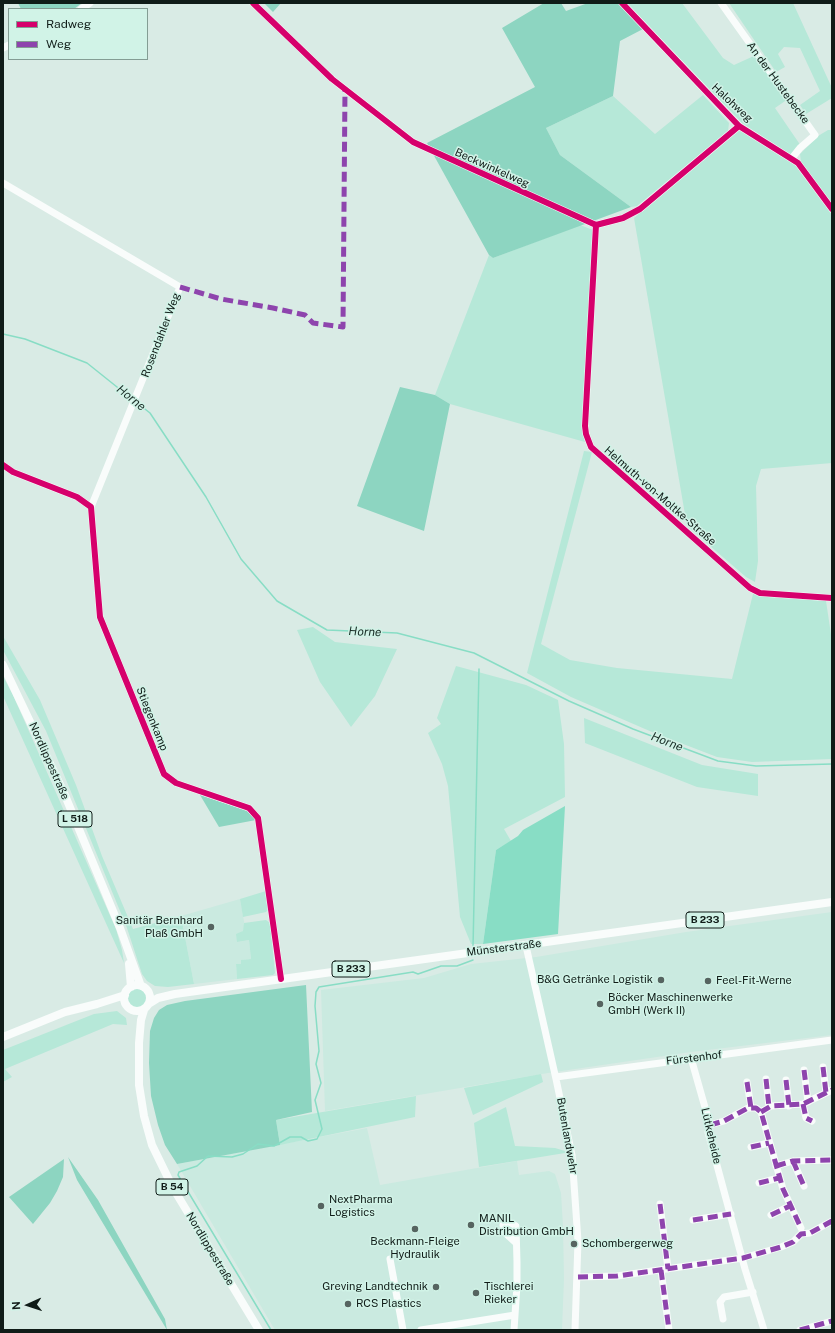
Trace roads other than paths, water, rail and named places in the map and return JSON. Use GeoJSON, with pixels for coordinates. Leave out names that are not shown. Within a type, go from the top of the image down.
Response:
{"type":"FeatureCollection","features":[{"type":"Feature","properties":{"kind":"main road","name":"Nordlippestraße"},"geometry":{"type":"LineString","coordinates":[[3,665],[64,793],[127,947],[141,986]]}},
{"type":"Feature","properties":{"kind":"main road","name":"Münsterstraße"},"geometry":{"type":"LineString","coordinates":[[150,1003],[158,998],[175,994],[832,902]]}},
{"type":"Feature","properties":{"kind":"main road","name":"Nordlippestraße"},"geometry":{"type":"LineString","coordinates":[[127,947],[131,987]]}},
{"type":"Feature","properties":{"kind":"main road"},"geometry":{"type":"LineString","coordinates":[[3,1037],[65,1012],[124,995],[131,987],[141,986],[149,991],[150,1003],[144,1010],[138,1012],[129,1008],[97,1004]]}},
{"type":"Feature","properties":{"kind":"main road","name":"Münsterstraße"},"geometry":{"type":"LineString","coordinates":[[149,991],[175,994]]}},
{"type":"Feature","properties":{"kind":"main road"},"geometry":{"type":"LineString","coordinates":[[124,995],[129,1008]]}},
{"type":"Feature","properties":{"kind":"main road","name":"Nordlippestraße"},"geometry":{"type":"LineString","coordinates":[[129,1008],[136,1021],[139,1043]]}},
{"type":"Feature","properties":{"kind":"main road","name":"Nordlippestraße"},"geometry":{"type":"LineString","coordinates":[[144,1010],[141,1020],[139,1043],[139,1085],[144,1116],[152,1145],[172,1188],[249,1316],[259,1330]]}},
{"type":"Feature","properties":{"kind":"main road","name":"Nordlippestraße"},"geometry":{"type":"LineString","coordinates":[[249,1316],[254,1330]]}},
{"type":"Feature","properties":{"kind":"street","name":"Beckwinkelweg"},"geometry":{"type":"LineString","coordinates":[[253,3],[332,78],[413,142],[596,225]]}},
{"type":"Feature","properties":{"kind":"street","name":"Halohweg"},"geometry":{"type":"LineString","coordinates":[[622,3],[739,126],[792,158],[832,210]]}},
{"type":"Feature","properties":{"kind":"street","name":"An der Hustebecke"},"geometry":{"type":"LineString","coordinates":[[721,3],[816,134],[800,148],[792,158]]}},
{"type":"Feature","properties":{"kind":"street"},"geometry":{"type":"LineString","coordinates":[[596,225],[623,218],[640,209],[739,126]]}},
{"type":"Feature","properties":{"kind":"street","name":"Rosendahler Weg"},"geometry":{"type":"LineString","coordinates":[[3,183],[80,226],[180,287],[134,405],[91,507]]}},
{"type":"Feature","properties":{"kind":"street","name":"Helmuth-von-Moltke-Straße"},"geometry":{"type":"LineString","coordinates":[[596,225],[585,426],[586,434],[591,447],[750,588],[760,593],[832,598]]}},
{"type":"Feature","properties":{"kind":"street"},"geometry":{"type":"LineString","coordinates":[[3,465],[13,472],[77,497],[91,507]]}},
{"type":"Feature","properties":{"kind":"street","name":"Stiegenkamp"},"geometry":{"type":"LineString","coordinates":[[91,507],[100,617],[164,774],[176,783],[249,808],[258,818],[281,979]]}},
{"type":"Feature","properties":{"kind":"street","name":"Butenlandwehr"},"geometry":{"type":"LineString","coordinates":[[526,946],[572,1155],[578,1241],[578,1277],[575,1330]]}},
{"type":"Feature","properties":{"kind":"street","name":"Fürstenhof"},"geometry":{"type":"LineString","coordinates":[[556,1077],[832,1040]]}},
{"type":"Feature","properties":{"kind":"street","name":"Lütkeheide"},"geometry":{"type":"LineString","coordinates":[[691,1058],[710,1125],[708,1132],[764,1330]]}},
{"type":"Feature","properties":{"kind":"street"},"geometry":{"type":"LineString","coordinates":[[762,1112],[769,1107],[806,1103],[829,1091],[823,1067]]}},
{"type":"Feature","properties":{"kind":"street"},"geometry":{"type":"LineString","coordinates":[[804,1070],[806,1118],[812,1121]]}},
{"type":"Feature","properties":{"kind":"street"},"geometry":{"type":"LineString","coordinates":[[766,1079],[769,1107]]}},
{"type":"Feature","properties":{"kind":"street"},"geometry":{"type":"LineString","coordinates":[[786,1080],[789,1106]]}},
{"type":"Feature","properties":{"kind":"street"},"geometry":{"type":"LineString","coordinates":[[747,1082],[750,1108]]}},
{"type":"Feature","properties":{"kind":"street"},"geometry":{"type":"LineString","coordinates":[[710,1125],[724,1121],[750,1108],[762,1112]]}},
{"type":"Feature","properties":{"kind":"street"},"geometry":{"type":"LineString","coordinates":[[762,1112],[769,1144],[779,1178],[790,1206],[801,1228]]}},
{"type":"Feature","properties":{"kind":"street"},"geometry":{"type":"LineString","coordinates":[[751,1148],[769,1144]]}},
{"type":"Feature","properties":{"kind":"street"},"geometry":{"type":"LineString","coordinates":[[776,1166],[793,1161],[832,1160]]}},
{"type":"Feature","properties":{"kind":"street"},"geometry":{"type":"LineString","coordinates":[[793,1161],[804,1186]]}},
{"type":"Feature","properties":{"kind":"street"},"geometry":{"type":"LineString","coordinates":[[759,1183],[779,1178]]}},
{"type":"Feature","properties":{"kind":"street"},"geometry":{"type":"LineString","coordinates":[[660,1204],[669,1330]]}},
{"type":"Feature","properties":{"kind":"street"},"geometry":{"type":"LineString","coordinates":[[771,1215],[790,1206]]}},
{"type":"Feature","properties":{"kind":"street"},"geometry":{"type":"LineString","coordinates":[[693,1220],[731,1214]]}},
{"type":"Feature","properties":{"kind":"street"},"geometry":{"type":"LineString","coordinates":[[578,1277],[617,1276],[743,1258],[781,1247],[793,1242],[801,1234],[810,1233],[832,1221]]}},
{"type":"Feature","properties":{"kind":"street"},"geometry":{"type":"LineString","coordinates":[[514,1330],[517,1285],[516,1243]]}},
{"type":"Feature","properties":{"kind":"street"},"geometry":{"type":"LineString","coordinates":[[390,1259],[403,1330]]}},
{"type":"Feature","properties":{"kind":"street"},"geometry":{"type":"LineString","coordinates":[[723,1319],[720,1302],[724,1297],[753,1292]]}},
{"type":"Feature","properties":{"kind":"street"},"geometry":{"type":"LineString","coordinates":[[421,1330],[515,1315]]}},
{"type":"Feature","properties":{"kind":"street"},"geometry":{"type":"LineString","coordinates":[[800,1330],[832,1321]]}},
{"type":"Feature","properties":{"kind":"waterway","name":"Horne"},"geometry":{"type":"LineString","coordinates":[[3,334],[25,339],[87,363],[132,399]]}},
{"type":"Feature","properties":{"kind":"waterway","name":"Horne"},"geometry":{"type":"LineString","coordinates":[[136,402],[150,413],[206,497],[241,559],[277,601],[327,630],[397,633],[474,653],[569,701],[633,729],[718,761],[756,766],[832,764]]}},
{"type":"Feature","properties":{"kind":"waterway"},"geometry":{"type":"LineString","coordinates":[[473,947],[479,669]]}},
{"type":"Feature","properties":{"kind":"waterway"},"geometry":{"type":"LineString","coordinates":[[271,1330],[178,1175],[179,1172],[197,1166],[208,1156],[232,1157],[243,1154],[258,1144],[274,1146],[290,1137],[301,1137],[308,1141],[317,1139],[322,1129],[315,1100],[321,1083],[316,1064],[319,1051],[315,1006],[316,992],[319,987],[413,972],[418,974],[441,966],[457,966],[473,960]]}},
{"type":"Feature","properties":{"kind":"place","name":"Sanitär Bernhard Plaß GmbH"},"geometry":{"type":"Point","coordinates":[211,927]}},
{"type":"Feature","properties":{"kind":"place","name":"B&G Getränke Logistik"},"geometry":{"type":"Point","coordinates":[661,980]}},
{"type":"Feature","properties":{"kind":"place","name":"Feel-Fit-Werne"},"geometry":{"type":"Point","coordinates":[708,981]}},
{"type":"Feature","properties":{"kind":"place","name":"Böcker Maschinenwerke GmbH (Werk II)"},"geometry":{"type":"Point","coordinates":[600,1004]}},
{"type":"Feature","properties":{"kind":"place","name":"NextPharma Logistics"},"geometry":{"type":"Point","coordinates":[321,1206]}},
{"type":"Feature","properties":{"kind":"place","name":"MANIL Distribution GmbH"},"geometry":{"type":"Point","coordinates":[471,1225]}},
{"type":"Feature","properties":{"kind":"place","name":"Beckmann-Fleige Hydraulik"},"geometry":{"type":"Point","coordinates":[415,1229]}},
{"type":"Feature","properties":{"kind":"place","name":"Schombergerweg"},"geometry":{"type":"Point","coordinates":[574,1244]}},
{"type":"Feature","properties":{"kind":"place","name":"Greving Landtechnik"},"geometry":{"type":"Point","coordinates":[436,1287]}},
{"type":"Feature","properties":{"kind":"place","name":"Tischlerei Rieker"},"geometry":{"type":"Point","coordinates":[476,1293]}},
{"type":"Feature","properties":{"kind":"place","name":"RCS Plastics"},"geometry":{"type":"Point","coordinates":[348,1304]}}]}
